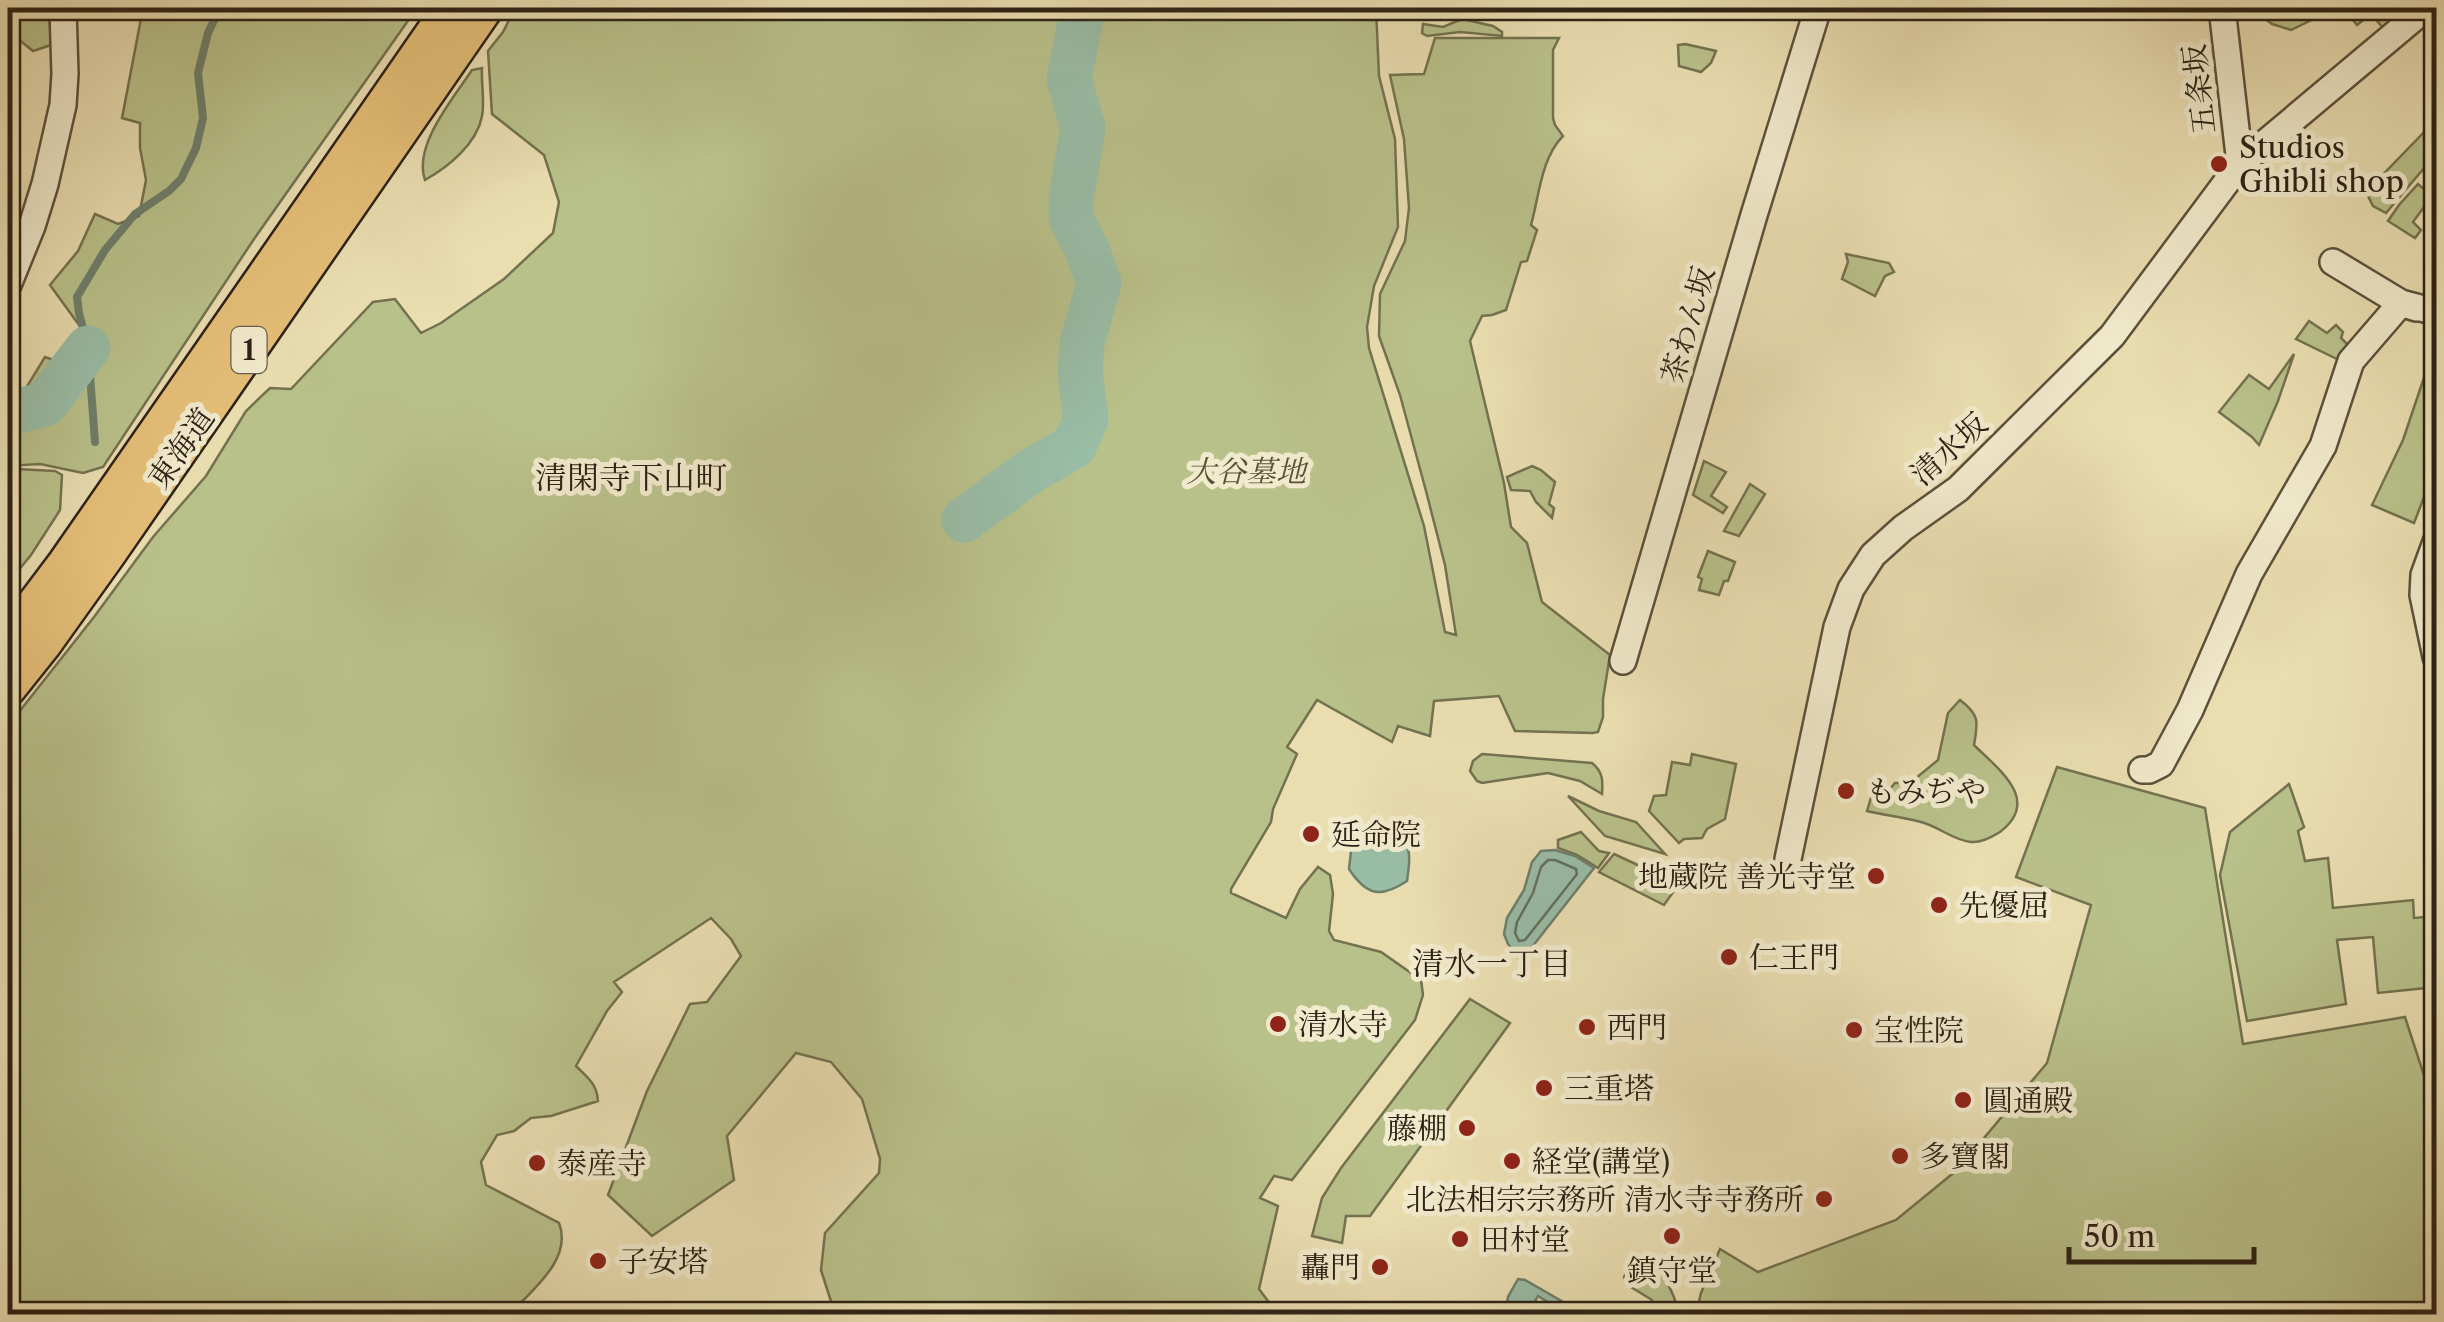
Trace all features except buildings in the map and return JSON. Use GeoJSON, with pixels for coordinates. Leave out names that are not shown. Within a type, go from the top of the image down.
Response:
{"type":"FeatureCollection","features":[{"type":"Feature","properties":{"kind":"highway","name":"東海道"},"geometry":{"type":"LineString","coordinates":[[8,640],[66,564],[452,8]]}},
{"type":"Feature","properties":{"kind":"highway","name":"東海道"},"geometry":{"type":"LineString","coordinates":[[8,688],[109,552],[485,8]]}},
{"type":"Feature","properties":{"kind":"street"},"geometry":{"type":"LineString","coordinates":[[8,285],[45,184],[63,105],[62,8]]}},
{"type":"Feature","properties":{"kind":"street","name":"茶わん坂"},"geometry":{"type":"LineString","coordinates":[[1623,661],[1818,8]]}},
{"type":"Feature","properties":{"kind":"street","name":"五条坂"},"geometry":{"type":"LineString","coordinates":[[2222,8],[2234,180]]}},
{"type":"Feature","properties":{"kind":"street","name":"清水坂"},"geometry":{"type":"LineString","coordinates":[[1788,860],[1840,614],[1864,566],[1892,536],[1958,490],[2112,336],[2234,180],[2426,8]]}},
{"type":"Feature","properties":{"kind":"street"},"geometry":{"type":"LineString","coordinates":[[2333,262],[2401,303],[2436,313]]}},
{"type":"Feature","properties":{"kind":"street"},"geometry":{"type":"LineString","coordinates":[[2142,770],[2161,764],[2190,710],[2248,574],[2324,446],[2351,361],[2401,303]]}},
{"type":"Feature","properties":{"kind":"street"},"geometry":{"type":"LineString","coordinates":[[2436,542],[2424,575],[2423,595],[2436,657]]}},
{"type":"Feature","properties":{"kind":"green space"},"geometry":{"type":"Polygon","coordinates":[[[13,8],[49,8],[51,45],[33,51],[12,34],[23,16],[13,8]]]}},
{"type":"Feature","properties":{"kind":"green space"},"geometry":{"type":"Polygon","coordinates":[[[143,8],[417,8],[254,239],[103,467],[83,473],[40,464],[8,466],[8,412],[45,357],[71,366],[87,336],[50,285],[78,251],[95,214],[118,224],[139,216],[146,180],[140,123],[122,118],[143,8]]]}},
{"type":"Feature","properties":{"kind":"green space","name":"大谷墓地"},"geometry":{"type":"Polygon","coordinates":[[[515,8],[1376,8],[1379,76],[1395,139],[1398,227],[1374,286],[1367,327],[1369,348],[1424,526],[1445,632],[1456,635],[1445,565],[1426,491],[1379,336],[1380,294],[1405,241],[1409,208],[1404,139],[1390,75],[1424,74],[1435,38],[1559,38],[1553,50],[1553,118],[1563,136],[1550,155],[1542,178],[1531,225],[1537,230],[1527,261],[1521,262],[1506,310],[1482,316],[1470,341],[1511,527],[1527,543],[1542,602],[1610,655],[1603,717],[1598,732],[1593,733],[1515,731],[1499,696],[1434,701],[1430,736],[1398,726],[1392,742],[1317,700],[1287,747],[1297,754],[1271,822],[1231,893],[1286,918],[1300,889],[1318,867],[1330,875],[1333,894],[1329,931],[1334,940],[1381,952],[1421,980],[1423,995],[1415,1020],[1292,1180],[1274,1176],[1260,1198],[1278,1206],[1259,1289],[1274,1309],[1271,1314],[835,1314],[821,1270],[825,1233],[879,1173],[880,1159],[862,1099],[831,1062],[796,1053],[727,1136],[734,1180],[652,1236],[608,1195],[647,1091],[690,1004],[707,1002],[741,956],[711,918],[614,982],[622,992],[576,1066],[594,1086],[598,1101],[531,1118],[514,1131],[497,1135],[481,1162],[486,1185],[559,1223],[562,1236],[548,1273],[510,1314],[8,1314],[8,726],[153,537],[206,476],[246,411],[270,388],[291,389],[373,302],[395,299],[421,333],[504,279],[553,233],[559,202],[544,155],[492,114],[488,51],[515,8]]]}},
{"type":"Feature","properties":{"kind":"green space"},"geometry":{"type":"Polygon","coordinates":[[[2251,8],[2320,8],[2324,14],[2291,30],[2272,24],[2251,8]]]}},
{"type":"Feature","properties":{"kind":"green space"},"geometry":{"type":"Polygon","coordinates":[[[2405,8],[2383,28],[2371,14],[2357,25],[2344,9],[2405,8]]]}},
{"type":"Feature","properties":{"kind":"green space"},"geometry":{"type":"Polygon","coordinates":[[[1462,19],[1493,26],[1502,36],[1422,33],[1423,24],[1443,27],[1462,19]]]}},
{"type":"Feature","properties":{"kind":"green space"},"geometry":{"type":"Polygon","coordinates":[[[1678,45],[1716,51],[1701,72],[1679,66],[1678,45]]]}},
{"type":"Feature","properties":{"kind":"green space"},"geometry":{"type":"Polygon","coordinates":[[[482,68],[483,111],[474,136],[452,161],[425,180],[425,152],[437,123],[472,70],[482,68]]]}},
{"type":"Feature","properties":{"kind":"green space"},"geometry":{"type":"Polygon","coordinates":[[[2429,127],[2436,135],[2436,154],[2386,213],[2373,206],[2366,192],[2429,127]]]}},
{"type":"Feature","properties":{"kind":"green space"},"geometry":{"type":"Polygon","coordinates":[[[2418,184],[2436,199],[2436,206],[2431,212],[2424,207],[2413,222],[2421,230],[2415,238],[2388,221],[2418,184]]]}},
{"type":"Feature","properties":{"kind":"green space"},"geometry":{"type":"Polygon","coordinates":[[[1846,254],[1889,263],[1894,272],[1885,276],[1875,296],[1842,279],[1848,262],[1846,254]]]}},
{"type":"Feature","properties":{"kind":"green space"},"geometry":{"type":"Polygon","coordinates":[[[2309,321],[2327,333],[2336,325],[2343,332],[2341,338],[2352,349],[2343,362],[2296,339],[2309,321]]]}},
{"type":"Feature","properties":{"kind":"green space"},"geometry":{"type":"Polygon","coordinates":[[[2436,342],[2436,466],[2414,523],[2372,505],[2403,440],[2436,342]]]}},
{"type":"Feature","properties":{"kind":"green space"},"geometry":{"type":"Polygon","coordinates":[[[2294,354],[2259,445],[2219,412],[2249,375],[2269,389],[2294,354]]]}},
{"type":"Feature","properties":{"kind":"green space"},"geometry":{"type":"Polygon","coordinates":[[[1704,461],[1726,472],[1711,496],[1727,507],[1723,513],[1693,495],[1704,461]]]}},
{"type":"Feature","properties":{"kind":"green space"},"geometry":{"type":"Polygon","coordinates":[[[1532,466],[1555,482],[1549,504],[1554,508],[1552,518],[1530,491],[1511,490],[1507,477],[1532,466]]]}},
{"type":"Feature","properties":{"kind":"green space"},"geometry":{"type":"Polygon","coordinates":[[[8,471],[55,471],[62,475],[60,510],[8,583],[8,471]]]}},
{"type":"Feature","properties":{"kind":"green space"},"geometry":{"type":"Polygon","coordinates":[[[1750,484],[1765,494],[1739,536],[1724,531],[1750,484]]]}},
{"type":"Feature","properties":{"kind":"green space"},"geometry":{"type":"Polygon","coordinates":[[[1708,551],[1735,562],[1719,595],[1699,590],[1702,579],[1698,577],[1708,551]]]}},
{"type":"Feature","properties":{"kind":"green space"},"geometry":{"type":"Polygon","coordinates":[[[1960,700],[1976,720],[1974,745],[2004,775],[2017,797],[2012,820],[1993,836],[1971,842],[1921,822],[1867,811],[1874,788],[1890,789],[1895,783],[1910,783],[1938,760],[1948,713],[1960,700]]]}},
{"type":"Feature","properties":{"kind":"green space"},"geometry":{"type":"Polygon","coordinates":[[[1482,754],[1592,763],[1602,777],[1602,794],[1580,781],[1548,773],[1482,783],[1470,771],[1473,761],[1482,754]]]}},
{"type":"Feature","properties":{"kind":"green space"},"geometry":{"type":"Polygon","coordinates":[[[1692,754],[1736,764],[1725,819],[1707,829],[1702,838],[1679,843],[1649,811],[1654,796],[1666,795],[1672,762],[1690,765],[1692,754]]]}},
{"type":"Feature","properties":{"kind":"green space"},"geometry":{"type":"Polygon","coordinates":[[[2057,767],[2205,808],[2243,1044],[2405,1017],[2434,1106],[2436,1314],[1696,1314],[1720,1249],[1758,1272],[1896,1220],[1957,1170],[2047,1063],[2091,905],[2016,877],[2057,767]]]}},
{"type":"Feature","properties":{"kind":"green space"},"geometry":{"type":"Polygon","coordinates":[[[2289,784],[2304,827],[2298,831],[2305,861],[2328,858],[2333,908],[2413,900],[2414,918],[2436,916],[2436,987],[2378,993],[2373,937],[2337,940],[2346,1004],[2247,1021],[2220,875],[2230,832],[2289,784]]]}},
{"type":"Feature","properties":{"kind":"green space"},"geometry":{"type":"Polygon","coordinates":[[[1568,796],[1636,822],[1665,854],[1605,836],[1568,796]]]}},
{"type":"Feature","properties":{"kind":"green space"},"geometry":{"type":"Polygon","coordinates":[[[1581,832],[1599,851],[1609,853],[1598,868],[1558,848],[1558,840],[1581,832]]]}},
{"type":"Feature","properties":{"kind":"green space"},"geometry":{"type":"Polygon","coordinates":[[[1614,854],[1679,884],[1664,905],[1599,872],[1614,854]]]}},
{"type":"Feature","properties":{"kind":"green space"},"geometry":{"type":"Polygon","coordinates":[[[1470,999],[1510,1023],[1370,1216],[1346,1216],[1342,1243],[1312,1236],[1322,1198],[1341,1168],[1470,999]]]}},
{"type":"Feature","properties":{"kind":"green space"},"geometry":{"type":"Polygon","coordinates":[[[1632,1261],[1660,1273],[1674,1297],[1677,1314],[1647,1314],[1652,1300],[1626,1284],[1624,1277],[1632,1261]]]}},
{"type":"Feature","properties":{"kind":"water"},"geometry":{"type":"Polygon","coordinates":[[[1381,829],[1399,837],[1408,848],[1407,881],[1374,892],[1349,869],[1351,851],[1363,832],[1381,829]]]}},
{"type":"Feature","properties":{"kind":"water"},"geometry":{"type":"Polygon","coordinates":[[[1555,850],[1594,868],[1521,961],[1504,934],[1507,918],[1524,890],[1532,862],[1541,851],[1555,850]]]}},
{"type":"Feature","properties":{"kind":"water"},"geometry":{"type":"Polygon","coordinates":[[[1518,1279],[1572,1307],[1574,1314],[1564,1314],[1538,1296],[1528,1314],[1505,1314],[1508,1297],[1518,1279]]]}},
{"type":"Feature","properties":{"kind":"waterway"},"geometry":{"type":"LineString","coordinates":[[95,442],[88,348],[77,297],[105,250],[135,214],[181,179],[196,148],[203,118],[198,73],[208,33],[220,8]]}},
{"type":"Feature","properties":{"kind":"waterway"},"geometry":{"type":"LineString","coordinates":[[964,520],[1031,471],[1074,446],[1086,419],[1080,373],[1082,343],[1099,283],[1071,218],[1083,128],[1069,79],[1083,8]]}},
{"type":"Feature","properties":{"kind":"waterway"},"geometry":{"type":"LineString","coordinates":[[8,414],[45,404],[88,348]]}},
{"type":"Feature","properties":{"kind":"place","name":"Studios Ghibli shop"},"geometry":{"type":"Point","coordinates":[2219,164]}},
{"type":"Feature","properties":{"kind":"place","name":"もみぢや"},"geometry":{"type":"Point","coordinates":[1846,791]}},
{"type":"Feature","properties":{"kind":"place","name":"延命院"},"geometry":{"type":"Point","coordinates":[1311,834]}},
{"type":"Feature","properties":{"kind":"place","name":"地蔵院 善光寺堂"},"geometry":{"type":"Point","coordinates":[1876,876]}},
{"type":"Feature","properties":{"kind":"place","name":"先優屈"},"geometry":{"type":"Point","coordinates":[1939,905]}},
{"type":"Feature","properties":{"kind":"place","name":"仁王門"},"geometry":{"type":"Point","coordinates":[1729,957]}},
{"type":"Feature","properties":{"kind":"place","name":"清水寺"},"geometry":{"type":"Point","coordinates":[1278,1024]}},
{"type":"Feature","properties":{"kind":"place","name":"西門"},"geometry":{"type":"Point","coordinates":[1587,1027]}},
{"type":"Feature","properties":{"kind":"place","name":"宝性院"},"geometry":{"type":"Point","coordinates":[1854,1030]}},
{"type":"Feature","properties":{"kind":"place","name":"三重塔"},"geometry":{"type":"Point","coordinates":[1544,1088]}},
{"type":"Feature","properties":{"kind":"place","name":"圓通殿"},"geometry":{"type":"Point","coordinates":[1963,1100]}},
{"type":"Feature","properties":{"kind":"place","name":"藤棚"},"geometry":{"type":"Point","coordinates":[1467,1128]}},
{"type":"Feature","properties":{"kind":"place","name":"多寶閣"},"geometry":{"type":"Point","coordinates":[1900,1156]}},
{"type":"Feature","properties":{"kind":"place","name":"経堂(講堂)"},"geometry":{"type":"Point","coordinates":[1512,1161]}},
{"type":"Feature","properties":{"kind":"place","name":"泰産寺"},"geometry":{"type":"Point","coordinates":[537,1163]}},
{"type":"Feature","properties":{"kind":"place","name":"北法相宗宗務所 清水寺寺務所"},"geometry":{"type":"Point","coordinates":[1824,1199]}},
{"type":"Feature","properties":{"kind":"place","name":"鎮守堂"},"geometry":{"type":"Point","coordinates":[1672,1236]}},
{"type":"Feature","properties":{"kind":"place","name":"田村堂"},"geometry":{"type":"Point","coordinates":[1460,1239]}},
{"type":"Feature","properties":{"kind":"place","name":"子安塔"},"geometry":{"type":"Point","coordinates":[598,1261]}},
{"type":"Feature","properties":{"kind":"place","name":"轟門"},"geometry":{"type":"Point","coordinates":[1380,1267]}},
{"type":"Feature","properties":{"kind":"district","name":"清閑寺下山町"},"geometry":{"type":"Point","coordinates":[631,477]}},
{"type":"Feature","properties":{"kind":"district","name":"清水一丁目"},"geometry":{"type":"Point","coordinates":[1492,963]}}]}
